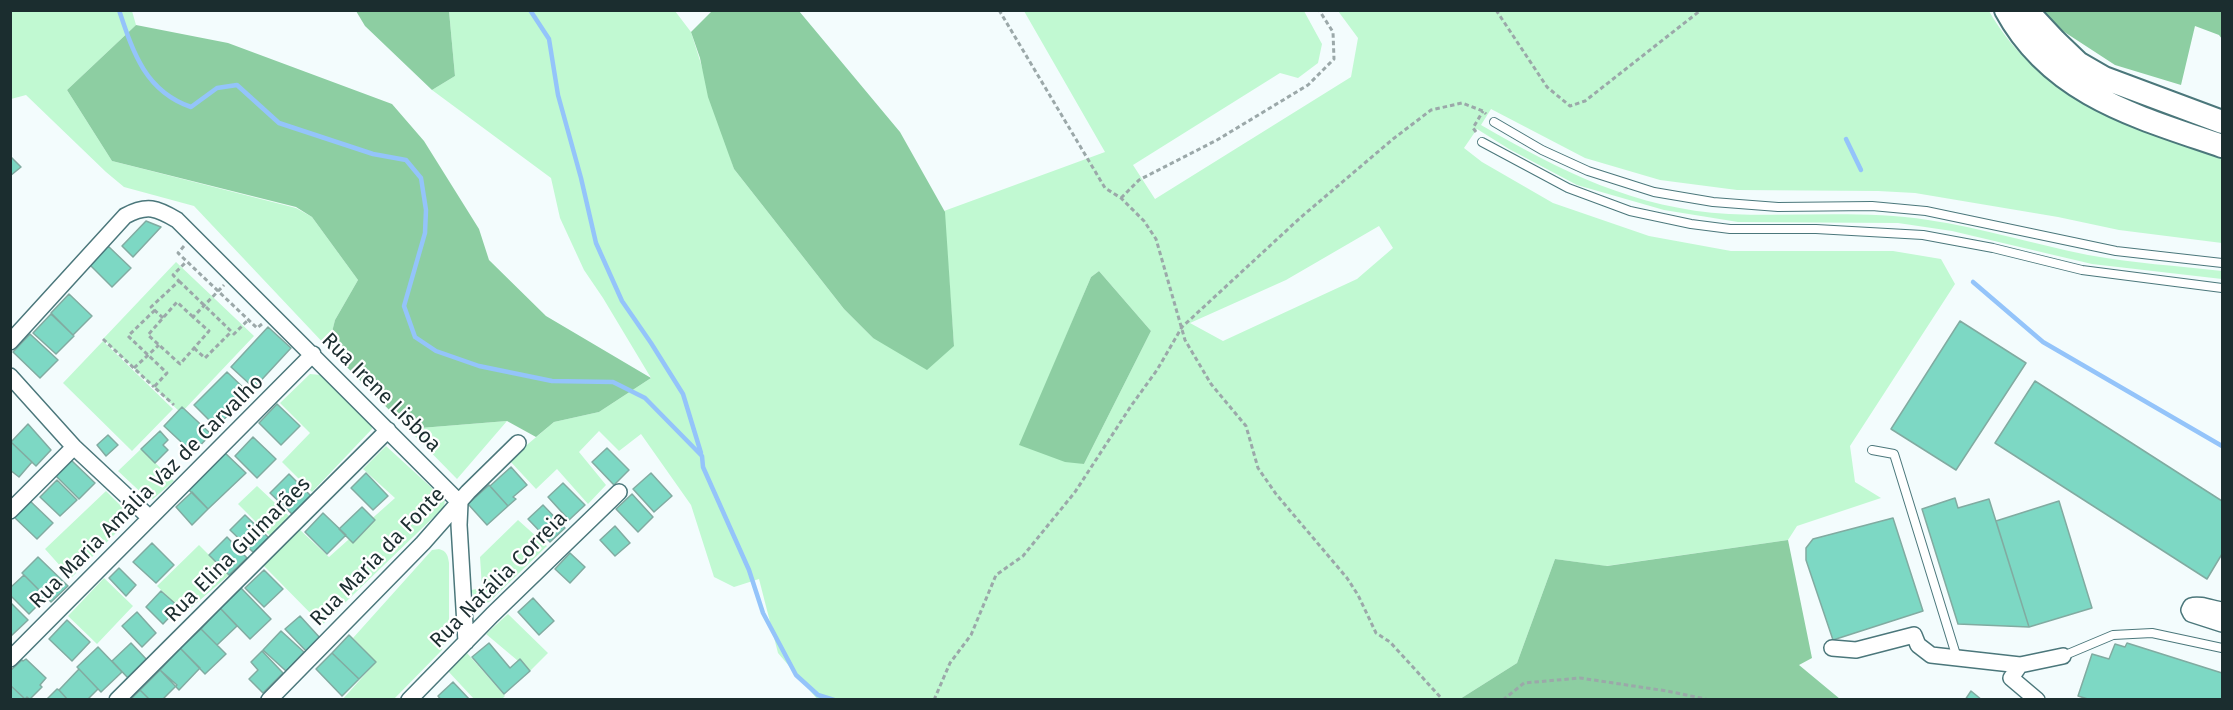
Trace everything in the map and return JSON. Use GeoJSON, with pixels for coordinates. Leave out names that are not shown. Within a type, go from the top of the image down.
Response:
{"type":"FeatureCollection","features":[{"type":"Feature","properties":{"kind":"main road"},"geometry":{"type":"LineString","coordinates":[[2006,10],[2033,48],[2060,75],[2090,95],[2126,113],[2223,146]]}},
{"type":"Feature","properties":{"kind":"main road"},"geometry":{"type":"LineString","coordinates":[[2026,10],[2078,63],[2104,78],[2223,122]]}},
{"type":"Feature","properties":{"kind":"street","name":"Rua Irene Lisboa"},"geometry":{"type":"LineString","coordinates":[[10,342],[125,216],[140,208],[159,210],[171,216],[194,236],[460,503]]}},
{"type":"Feature","properties":{"kind":"street","name":"Rua Maria Amália Vaz de Carvalho"},"geometry":{"type":"LineString","coordinates":[[10,659],[313,354]]}},
{"type":"Feature","properties":{"kind":"street"},"geometry":{"type":"LineString","coordinates":[[10,376],[74,447],[150,518]]}},
{"type":"Feature","properties":{"kind":"street","name":"Rua Elina Guimarães"},"geometry":{"type":"LineString","coordinates":[[117,699],[388,430]]}},
{"type":"Feature","properties":{"kind":"street","name":"Rua Maria da Fonte"},"geometry":{"type":"LineString","coordinates":[[269,699],[518,443]]}},
{"type":"Feature","properties":{"kind":"street"},"geometry":{"type":"LineString","coordinates":[[10,511],[74,447]]}},
{"type":"Feature","properties":{"kind":"street","name":"Rua Natália Correia"},"geometry":{"type":"LineString","coordinates":[[409,699],[619,492]]}},
{"type":"Feature","properties":{"kind":"street"},"geometry":{"type":"LineString","coordinates":[[460,503],[459,525],[466,642]]}},
{"type":"Feature","properties":{"kind":"street"},"geometry":{"type":"LineString","coordinates":[[2223,610],[2210,609],[2197,604],[2191,606],[2189,610],[2191,614],[2223,624]]}},
{"type":"Feature","properties":{"kind":"street"},"geometry":{"type":"LineString","coordinates":[[1832,648],[1856,650],[1914,635],[1918,645],[1931,655],[2020,665],[2063,656]]}},
{"type":"Feature","properties":{"kind":"street"},"geometry":{"type":"LineString","coordinates":[[2020,665],[2011,678],[2037,699]]}},
{"type":"Feature","properties":{"kind":"lane"},"geometry":{"type":"LineString","coordinates":[[1494,122],[1542,150],[1588,171],[1654,192],[1713,202],[1778,207],[1872,206],[1926,211],[2116,251],[2223,263]]}},
{"type":"Feature","properties":{"kind":"lane"},"geometry":{"type":"LineString","coordinates":[[1482,142],[1568,188],[1630,210],[1691,224],[1730,229],[1867,230],[1950,238],[2082,270],[2223,288]]}},
{"type":"Feature","properties":{"kind":"lane"},"geometry":{"type":"LineString","coordinates":[[1872,450],[1894,454],[1957,658]]}},
{"type":"Feature","properties":{"kind":"lane"},"geometry":{"type":"LineString","coordinates":[[2063,656],[2113,635],[2123,634],[2152,633],[2223,648]]}},
{"type":"Feature","properties":{"kind":"path"},"geometry":{"type":"LineString","coordinates":[[999,10],[1105,188],[1121,198],[1144,221],[1156,239],[1185,340],[1211,384],[1246,426],[1258,468],[1347,578],[1358,595],[1376,633],[1390,642],[1443,699]]}},
{"type":"Feature","properties":{"kind":"path"},"geometry":{"type":"LineString","coordinates":[[1121,198],[1139,180],[1217,140],[1308,85],[1334,59],[1333,32],[1319,10]]}},
{"type":"Feature","properties":{"kind":"path"},"geometry":{"type":"LineString","coordinates":[[1496,10],[1548,87],[1570,106],[1585,101],[1701,10]]}},
{"type":"Feature","properties":{"kind":"path"},"geometry":{"type":"LineString","coordinates":[[934,699],[950,663],[971,636],[996,575],[1023,556],[1075,492],[1157,370],[1182,327],[1300,218],[1431,110],[1462,103],[1483,111],[1473,128],[1482,142]]}},
{"type":"Feature","properties":{"kind":"path"},"geometry":{"type":"LineString","coordinates":[[194,236],[178,253],[186,262],[257,328],[272,313]]}},
{"type":"Feature","properties":{"kind":"path"},"geometry":{"type":"LineString","coordinates":[[186,262],[173,275],[231,332],[234,334],[248,320]]}},
{"type":"Feature","properties":{"kind":"path"},"geometry":{"type":"LineString","coordinates":[[193,317],[233,276]]}},
{"type":"Feature","properties":{"kind":"path"},"geometry":{"type":"LineString","coordinates":[[163,318],[151,307],[179,281]]}},
{"type":"Feature","properties":{"kind":"path"},"geometry":{"type":"LineString","coordinates":[[177,303],[209,332],[180,363],[148,335],[163,318],[177,303]]}},
{"type":"Feature","properties":{"kind":"path"},"geometry":{"type":"LineString","coordinates":[[154,310],[128,336],[167,373],[154,387]]}},
{"type":"Feature","properties":{"kind":"path"},"geometry":{"type":"LineString","coordinates":[[194,348],[205,358],[231,332]]}},
{"type":"Feature","properties":{"kind":"path"},"geometry":{"type":"LineString","coordinates":[[103,339],[174,405]]}},
{"type":"Feature","properties":{"kind":"path"},"geometry":{"type":"LineString","coordinates":[[134,368],[159,345]]}},
{"type":"Feature","properties":{"kind":"path"},"geometry":{"type":"LineString","coordinates":[[1503,699],[1524,683],[1580,678],[1710,699]]}},
{"type":"Feature","properties":{"kind":"green space"},"geometry":{"type":"Polygon","coordinates":[[[713,10],[799,11],[900,132],[945,212],[954,346],[927,370],[873,338],[844,309],[734,169],[708,97],[700,58],[691,32],[713,10]]]}},
{"type":"Feature","properties":{"kind":"green space"},"geometry":{"type":"Polygon","coordinates":[[[11,11],[132,11],[136,25],[67,90],[112,161],[296,208],[312,217],[358,280],[335,320],[328,348],[194,206],[124,187],[26,95],[11,99],[11,11]]]}},
{"type":"Feature","properties":{"kind":"green space"},"geometry":{"type":"Polygon","coordinates":[[[356,11],[449,11],[455,76],[432,90],[365,26],[356,11]]]}},
{"type":"Feature","properties":{"kind":"green space"},"geometry":{"type":"Polygon","coordinates":[[[449,11],[675,11],[691,32],[734,169],[844,309],[873,338],[954,346],[944,211],[1105,152],[1024,11],[1304,11],[1322,44],[1318,63],[1298,78],[1280,73],[1133,165],[1155,199],[1351,77],[1358,38],[1338,11],[1989,11],[2010,42],[2034,67],[2062,88],[2091,105],[2123,119],[2222,157],[2222,243],[2119,230],[2058,217],[1915,193],[1737,190],[1660,180],[1585,158],[1491,109],[1481,125],[1540,158],[1600,185],[1630,196],[1695,211],[1754,215],[1854,214],[1928,220],[2088,255],[2222,271],[2222,279],[2092,264],[1952,231],[1898,223],[1738,222],[1664,210],[1577,185],[1509,149],[1477,129],[1464,148],[1482,162],[1553,203],[1649,236],[1731,251],[1893,251],[1941,259],[1955,284],[1850,446],[1855,482],[1881,498],[1797,526],[1788,540],[1606,566],[1555,559],[1517,663],[1460,699],[817,699],[778,653],[759,579],[734,587],[714,577],[691,505],[641,434],[619,451],[599,431],[579,452],[606,485],[588,504],[557,469],[536,489],[509,460],[554,422],[599,412],[651,378],[584,270],[560,218],[551,178],[432,90],[455,76],[449,11]],[[1379,226],[1286,280],[1190,323],[1223,341],[1357,279],[1393,248],[1379,226]],[[1099,271],[1091,277],[1020,445],[1084,464],[1151,331],[1099,271]]]}},
{"type":"Feature","properties":{"kind":"green space"},"geometry":{"type":"Polygon","coordinates":[[[2041,11],[2222,11],[2222,39],[2219,35],[2195,26],[2181,85],[2115,65],[2049,22],[2041,11]]]}},
{"type":"Feature","properties":{"kind":"green space"},"geometry":{"type":"Polygon","coordinates":[[[136,25],[228,43],[392,104],[424,141],[479,229],[489,260],[546,316],[651,378],[599,412],[554,422],[536,437],[507,421],[408,429],[328,348],[335,320],[358,280],[312,217],[296,207],[112,161],[67,90],[136,25]]]}},
{"type":"Feature","properties":{"kind":"green space"},"geometry":{"type":"Polygon","coordinates":[[[176,262],[254,336],[181,413],[103,339],[176,262]]]}},
{"type":"Feature","properties":{"kind":"green space"},"geometry":{"type":"Polygon","coordinates":[[[1099,271],[1151,331],[1084,464],[1065,462],[1019,445],[1091,277],[1099,271]]]}},
{"type":"Feature","properties":{"kind":"green space"},"geometry":{"type":"Polygon","coordinates":[[[103,341],[173,409],[132,451],[63,383],[103,341]]]}},
{"type":"Feature","properties":{"kind":"green space"},"geometry":{"type":"Polygon","coordinates":[[[310,374],[321,375],[370,420],[372,429],[312,492],[282,462],[310,433],[280,403],[310,374]]]}},
{"type":"Feature","properties":{"kind":"green space"},"geometry":{"type":"Polygon","coordinates":[[[507,421],[457,479],[408,429],[507,421]]]}},
{"type":"Feature","properties":{"kind":"green space"},"geometry":{"type":"Polygon","coordinates":[[[386,446],[445,500],[444,507],[322,625],[262,564],[299,529],[329,557],[395,498],[363,469],[386,446]]]}},
{"type":"Feature","properties":{"kind":"green space"},"geometry":{"type":"Polygon","coordinates":[[[141,449],[174,481],[149,500],[118,471],[141,449]]]}},
{"type":"Feature","properties":{"kind":"green space"},"geometry":{"type":"Polygon","coordinates":[[[257,486],[289,516],[270,536],[238,504],[257,486]]]}},
{"type":"Feature","properties":{"kind":"green space"},"geometry":{"type":"Polygon","coordinates":[[[106,491],[124,509],[127,522],[71,578],[45,549],[106,491]]]}},
{"type":"Feature","properties":{"kind":"green space"},"geometry":{"type":"Polygon","coordinates":[[[518,520],[547,546],[489,602],[475,598],[471,590],[482,588],[480,557],[518,520]]]}},
{"type":"Feature","properties":{"kind":"green space"},"geometry":{"type":"Polygon","coordinates":[[[1788,540],[1812,658],[1799,665],[1840,699],[1460,699],[1517,663],[1555,559],[1607,566],[1788,540]]]}},
{"type":"Feature","properties":{"kind":"green space"},"geometry":{"type":"Polygon","coordinates":[[[199,545],[229,575],[185,613],[157,586],[199,545]]]}},
{"type":"Feature","properties":{"kind":"green space"},"geometry":{"type":"Polygon","coordinates":[[[439,549],[447,554],[449,563],[449,624],[442,650],[394,699],[342,700],[376,662],[353,638],[432,550],[439,549]]]}},
{"type":"Feature","properties":{"kind":"green space"},"geometry":{"type":"Polygon","coordinates":[[[104,578],[133,606],[97,644],[68,616],[104,578]]]}},
{"type":"Feature","properties":{"kind":"green space"},"geometry":{"type":"Polygon","coordinates":[[[508,614],[548,653],[530,671],[486,634],[508,614]]]}},
{"type":"Feature","properties":{"kind":"green space"},"geometry":{"type":"Polygon","coordinates":[[[467,653],[505,696],[502,699],[474,699],[447,670],[467,653]]]}},
{"type":"Feature","properties":{"kind":"building"},"geometry":{"type":"Polygon","coordinates":[[[10,156],[21,167],[10,176],[10,156]]]}},
{"type":"Feature","properties":{"kind":"building"},"geometry":{"type":"Polygon","coordinates":[[[146,221],[161,227],[133,257],[122,246],[146,221]]]}},
{"type":"Feature","properties":{"kind":"building"},"geometry":{"type":"Polygon","coordinates":[[[108,246],[131,268],[112,287],[90,265],[108,246]]]}},
{"type":"Feature","properties":{"kind":"building"},"geometry":{"type":"Polygon","coordinates":[[[69,294],[92,316],[73,335],[51,313],[69,294]]]}},
{"type":"Feature","properties":{"kind":"building"},"geometry":{"type":"Polygon","coordinates":[[[51,314],[74,336],[56,354],[33,333],[51,314]]]}},
{"type":"Feature","properties":{"kind":"building"},"geometry":{"type":"Polygon","coordinates":[[[1960,321],[2026,363],[1956,470],[1891,429],[1960,321]]]}},
{"type":"Feature","properties":{"kind":"building"},"geometry":{"type":"Polygon","coordinates":[[[268,327],[291,348],[254,388],[231,367],[268,327]]]}},
{"type":"Feature","properties":{"kind":"building"},"geometry":{"type":"Polygon","coordinates":[[[30,334],[58,360],[40,378],[13,352],[30,334]]]}},
{"type":"Feature","properties":{"kind":"building"},"geometry":{"type":"Polygon","coordinates":[[[227,372],[250,394],[216,427],[194,405],[227,372]]]}},
{"type":"Feature","properties":{"kind":"building"},"geometry":{"type":"Polygon","coordinates":[[[2035,381],[2222,501],[2222,554],[2207,579],[1995,443],[2035,381]]]}},
{"type":"Feature","properties":{"kind":"building"},"geometry":{"type":"Polygon","coordinates":[[[277,404],[300,426],[281,445],[259,423],[277,404]]]}},
{"type":"Feature","properties":{"kind":"building"},"geometry":{"type":"Polygon","coordinates":[[[182,407],[211,434],[193,453],[164,426],[182,407]]]}},
{"type":"Feature","properties":{"kind":"building"},"geometry":{"type":"Polygon","coordinates":[[[28,424],[51,450],[36,466],[11,442],[28,424]]]}},
{"type":"Feature","properties":{"kind":"building"},"geometry":{"type":"Polygon","coordinates":[[[160,431],[168,440],[163,445],[168,450],[155,463],[141,449],[160,431]]]}},
{"type":"Feature","properties":{"kind":"building"},"geometry":{"type":"Polygon","coordinates":[[[108,435],[118,445],[106,456],[97,445],[108,435]]]}},
{"type":"Feature","properties":{"kind":"building"},"geometry":{"type":"Polygon","coordinates":[[[253,437],[276,459],[257,478],[235,456],[253,437]]]}},
{"type":"Feature","properties":{"kind":"building"},"geometry":{"type":"Polygon","coordinates":[[[11,442],[32,462],[19,477],[10,470],[11,442]]]}},
{"type":"Feature","properties":{"kind":"building"},"geometry":{"type":"Polygon","coordinates":[[[607,448],[629,470],[614,485],[592,462],[607,448]]]}},
{"type":"Feature","properties":{"kind":"building"},"geometry":{"type":"Polygon","coordinates":[[[223,451],[246,473],[208,509],[187,488],[223,451]]]}},
{"type":"Feature","properties":{"kind":"building"},"geometry":{"type":"Polygon","coordinates":[[[71,460],[95,483],[79,499],[56,476],[71,460]]]}},
{"type":"Feature","properties":{"kind":"building"},"geometry":{"type":"Polygon","coordinates":[[[511,467],[527,485],[513,497],[516,499],[508,506],[490,486],[511,467]]]}},
{"type":"Feature","properties":{"kind":"building"},"geometry":{"type":"Polygon","coordinates":[[[366,473],[388,496],[373,510],[351,488],[366,473]]]}},
{"type":"Feature","properties":{"kind":"building"},"geometry":{"type":"Polygon","coordinates":[[[651,473],[672,496],[654,512],[633,489],[651,473]]]}},
{"type":"Feature","properties":{"kind":"building"},"geometry":{"type":"Polygon","coordinates":[[[289,474],[311,496],[293,515],[270,493],[289,474]]]}},
{"type":"Feature","properties":{"kind":"building"},"geometry":{"type":"Polygon","coordinates":[[[57,480],[77,500],[60,516],[40,497],[57,480]]]}},
{"type":"Feature","properties":{"kind":"building"},"geometry":{"type":"Polygon","coordinates":[[[563,483],[585,505],[569,520],[548,497],[563,483]]]}},
{"type":"Feature","properties":{"kind":"building"},"geometry":{"type":"Polygon","coordinates":[[[489,485],[508,506],[487,525],[468,504],[489,485]]]}},
{"type":"Feature","properties":{"kind":"building"},"geometry":{"type":"Polygon","coordinates":[[[192,492],[208,509],[192,525],[176,507],[192,492]]]}},
{"type":"Feature","properties":{"kind":"building"},"geometry":{"type":"Polygon","coordinates":[[[632,494],[653,517],[638,532],[616,509],[632,494]]]}},
{"type":"Feature","properties":{"kind":"building"},"geometry":{"type":"Polygon","coordinates":[[[1955,498],[1958,508],[1989,499],[2029,627],[1958,624],[1922,509],[1955,498]]]}},
{"type":"Feature","properties":{"kind":"building"},"geometry":{"type":"Polygon","coordinates":[[[29,500],[53,523],[37,539],[13,516],[29,500]]]}},
{"type":"Feature","properties":{"kind":"building"},"geometry":{"type":"Polygon","coordinates":[[[2059,501],[2092,608],[2029,627],[1996,521],[2059,501]]]}},
{"type":"Feature","properties":{"kind":"building"},"geometry":{"type":"Polygon","coordinates":[[[543,505],[565,528],[550,542],[528,519],[543,505]]]}},
{"type":"Feature","properties":{"kind":"building"},"geometry":{"type":"Polygon","coordinates":[[[362,507],[375,520],[353,543],[339,529],[362,507]]]}},
{"type":"Feature","properties":{"kind":"building"},"geometry":{"type":"Polygon","coordinates":[[[323,513],[346,535],[327,554],[305,532],[323,513]]]}},
{"type":"Feature","properties":{"kind":"building"},"geometry":{"type":"Polygon","coordinates":[[[245,515],[269,538],[254,553],[230,530],[245,515]]]}},
{"type":"Feature","properties":{"kind":"building"},"geometry":{"type":"Polygon","coordinates":[[[1893,518],[1923,611],[1833,640],[1806,560],[1806,548],[1813,539],[1893,518]]]}},
{"type":"Feature","properties":{"kind":"building"},"geometry":{"type":"Polygon","coordinates":[[[615,526],[630,543],[615,556],[600,540],[615,526]]]}},
{"type":"Feature","properties":{"kind":"building"},"geometry":{"type":"Polygon","coordinates":[[[227,537],[247,558],[229,575],[209,555],[227,537]]]}},
{"type":"Feature","properties":{"kind":"building"},"geometry":{"type":"Polygon","coordinates":[[[152,543],[174,565],[156,583],[133,562],[152,543]]]}},
{"type":"Feature","properties":{"kind":"building"},"geometry":{"type":"Polygon","coordinates":[[[570,553],[585,567],[570,583],[555,569],[570,553]]]}},
{"type":"Feature","properties":{"kind":"building"},"geometry":{"type":"Polygon","coordinates":[[[38,557],[68,586],[51,602],[22,573],[38,557]]]}},
{"type":"Feature","properties":{"kind":"building"},"geometry":{"type":"Polygon","coordinates":[[[119,568],[136,585],[126,596],[109,578],[119,568]]]}},
{"type":"Feature","properties":{"kind":"building"},"geometry":{"type":"Polygon","coordinates":[[[264,570],[283,589],[264,607],[245,588],[264,570]]]}},
{"type":"Feature","properties":{"kind":"building"},"geometry":{"type":"Polygon","coordinates":[[[24,575],[46,597],[29,614],[10,595],[10,588],[24,575]]]}},
{"type":"Feature","properties":{"kind":"building"},"geometry":{"type":"Polygon","coordinates":[[[241,588],[271,619],[250,639],[220,608],[241,588]]]}},
{"type":"Feature","properties":{"kind":"building"},"geometry":{"type":"Polygon","coordinates":[[[161,591],[179,607],[163,624],[146,607],[161,591]]]}},
{"type":"Feature","properties":{"kind":"building"},"geometry":{"type":"Polygon","coordinates":[[[533,598],[554,621],[539,635],[518,612],[533,598]]]}},
{"type":"Feature","properties":{"kind":"building"},"geometry":{"type":"Polygon","coordinates":[[[10,602],[28,620],[10,637],[10,602]]]}},
{"type":"Feature","properties":{"kind":"building"},"geometry":{"type":"Polygon","coordinates":[[[220,608],[237,626],[217,645],[201,629],[220,608]]]}},
{"type":"Feature","properties":{"kind":"building"},"geometry":{"type":"Polygon","coordinates":[[[137,612],[156,633],[142,647],[122,626],[137,612]]]}},
{"type":"Feature","properties":{"kind":"building"},"geometry":{"type":"Polygon","coordinates":[[[300,616],[321,639],[307,652],[285,629],[300,616]]]}},
{"type":"Feature","properties":{"kind":"building"},"geometry":{"type":"Polygon","coordinates":[[[67,620],[90,642],[72,661],[49,639],[67,620]]]}},
{"type":"Feature","properties":{"kind":"building"},"geometry":{"type":"Polygon","coordinates":[[[201,629],[226,654],[205,674],[180,648],[201,629]]]}},
{"type":"Feature","properties":{"kind":"building"},"geometry":{"type":"Polygon","coordinates":[[[281,631],[304,652],[286,671],[263,650],[281,631]]]}},
{"type":"Feature","properties":{"kind":"building"},"geometry":{"type":"Polygon","coordinates":[[[349,635],[376,662],[359,679],[332,653],[349,635]]]}},
{"type":"Feature","properties":{"kind":"building"},"geometry":{"type":"Polygon","coordinates":[[[131,643],[148,661],[128,678],[112,661],[131,643]]]}},
{"type":"Feature","properties":{"kind":"building"},"geometry":{"type":"Polygon","coordinates":[[[489,643],[510,668],[520,659],[530,671],[504,694],[472,657],[489,643]]]}},
{"type":"Feature","properties":{"kind":"building"},"geometry":{"type":"Polygon","coordinates":[[[2127,643],[2222,673],[2222,700],[2091,700],[2078,696],[2092,654],[2109,659],[2115,644],[2125,647],[2127,643]]]}},
{"type":"Feature","properties":{"kind":"building"},"geometry":{"type":"Polygon","coordinates":[[[98,647],[122,672],[101,692],[77,667],[98,647]]]}},
{"type":"Feature","properties":{"kind":"building"},"geometry":{"type":"Polygon","coordinates":[[[180,648],[200,668],[179,690],[160,670],[180,648]]]}},
{"type":"Feature","properties":{"kind":"building"},"geometry":{"type":"Polygon","coordinates":[[[262,651],[283,673],[263,693],[249,679],[258,670],[251,662],[262,651]]]}},
{"type":"Feature","properties":{"kind":"building"},"geometry":{"type":"Polygon","coordinates":[[[332,653],[359,679],[342,696],[316,669],[332,653]]]}},
{"type":"Feature","properties":{"kind":"building"},"geometry":{"type":"Polygon","coordinates":[[[26,659],[46,678],[40,685],[42,687],[30,699],[27,697],[25,699],[10,685],[10,671],[26,659]]]}},
{"type":"Feature","properties":{"kind":"building"},"geometry":{"type":"Polygon","coordinates":[[[79,669],[98,689],[87,700],[68,700],[59,690],[79,669]]]}},
{"type":"Feature","properties":{"kind":"building"},"geometry":{"type":"Polygon","coordinates":[[[160,670],[177,685],[162,700],[150,700],[140,690],[160,670]]]}},
{"type":"Feature","properties":{"kind":"building"},"geometry":{"type":"Polygon","coordinates":[[[453,682],[470,700],[441,700],[438,696],[453,682]]]}},
{"type":"Feature","properties":{"kind":"building"},"geometry":{"type":"Polygon","coordinates":[[[10,685],[25,699],[25,700],[10,700],[10,685]]]}},
{"type":"Feature","properties":{"kind":"building"},"geometry":{"type":"Polygon","coordinates":[[[57,689],[68,700],[46,700],[57,689]]]}},
{"type":"Feature","properties":{"kind":"building"},"geometry":{"type":"Polygon","coordinates":[[[140,690],[150,700],[130,700],[140,690]]]}},
{"type":"Feature","properties":{"kind":"building"},"geometry":{"type":"Polygon","coordinates":[[[1971,691],[1982,700],[1965,700],[1971,691]]]}},
{"type":"Feature","properties":{"kind":"waterway"},"geometry":{"type":"LineString","coordinates":[[119,10],[143,68],[162,91],[175,100],[191,107],[217,88],[237,85],[279,123],[373,154],[406,160],[421,178],[426,210],[425,233],[404,306],[415,337],[436,351],[479,366],[552,381],[613,382],[645,398],[702,456],[703,467],[749,570],[763,613],[796,675],[818,695],[834,700]]}},
{"type":"Feature","properties":{"kind":"waterway"},"geometry":{"type":"LineString","coordinates":[[530,10],[549,39],[558,95],[596,243],[622,301],[683,394],[701,453]]}},
{"type":"Feature","properties":{"kind":"waterway"},"geometry":{"type":"LineString","coordinates":[[1846,139],[1861,170]]}},
{"type":"Feature","properties":{"kind":"waterway"},"geometry":{"type":"LineString","coordinates":[[1973,282],[2043,342],[2222,446]]}}]}
